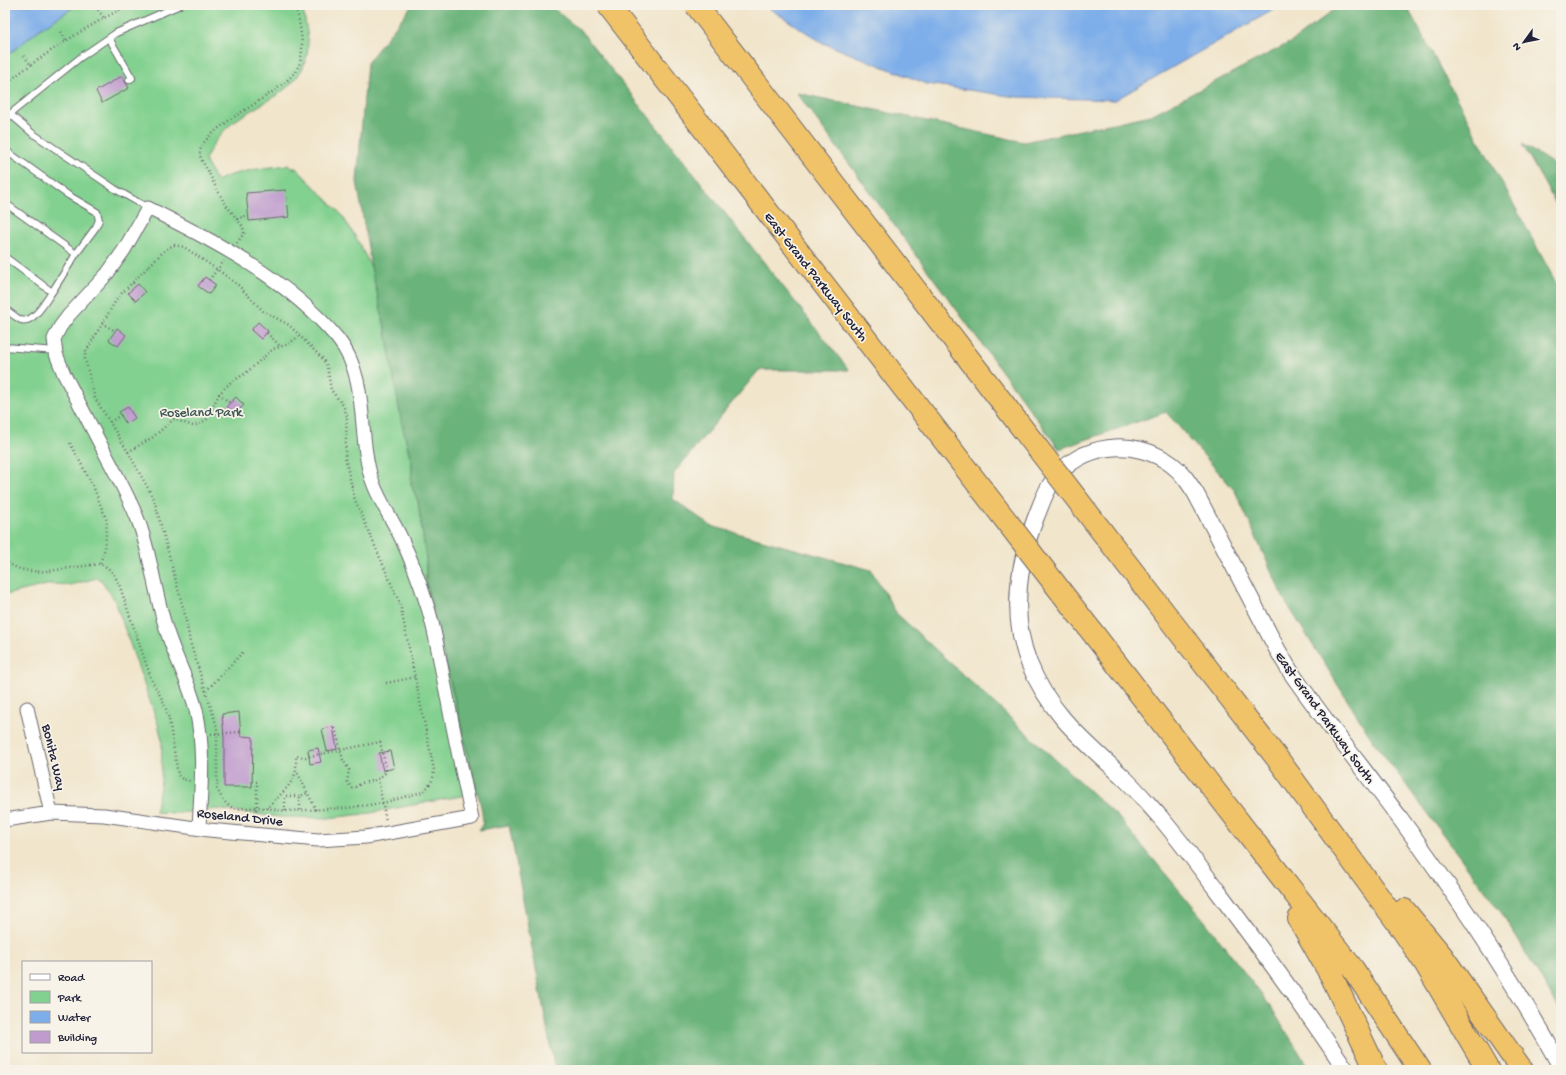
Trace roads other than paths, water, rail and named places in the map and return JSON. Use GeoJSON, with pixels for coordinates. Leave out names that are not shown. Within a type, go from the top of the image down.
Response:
{"type":"FeatureCollection","features":[{"type":"Feature","properties":{"kind":"highway","name":"East Grand Parkway South"},"geometry":{"type":"LineString","coordinates":[[608,5],[1353,969],[1420,1070]]}},
{"type":"Feature","properties":{"kind":"highway"},"geometry":{"type":"LineString","coordinates":[[696,5],[1280,762],[1425,963],[1488,1070]]}},
{"type":"Feature","properties":{"kind":"highway"},"geometry":{"type":"LineString","coordinates":[[1280,762],[1442,956],[1522,1070]]}},
{"type":"Feature","properties":{"kind":"highway"},"geometry":{"type":"LineString","coordinates":[[1204,777],[1271,874],[1312,941],[1332,977],[1376,1070]]}},
{"type":"Feature","properties":{"kind":"street","name":"Roseland Drive"},"geometry":{"type":"LineString","coordinates":[[5,820],[51,812],[104,814],[198,828],[318,840],[366,837],[472,818],[428,608],[415,569],[372,480],[367,461],[357,380],[348,353],[320,319],[297,298],[250,264],[193,231],[148,208]]}},
{"type":"Feature","properties":{"kind":"street"},"geometry":{"type":"LineString","coordinates":[[148,208],[124,250],[107,274],[60,328],[54,339],[56,351],[64,374],[125,491],[138,521],[152,564],[157,596],[165,626],[190,690],[196,710],[201,735],[202,780],[198,828]]}},
{"type":"Feature","properties":{"kind":"street","name":"East Grand Parkway South"},"geometry":{"type":"LineString","coordinates":[[1346,1070],[1306,1010],[1250,933],[1169,828],[1126,780],[1068,726],[1052,706],[1039,686],[1028,661],[1021,635],[1018,605],[1019,574],[1024,550],[1042,503],[1053,481],[1066,467],[1082,456],[1100,449],[1123,447],[1140,449],[1155,454],[1172,464],[1186,478],[1196,494],[1290,671],[1401,820],[1470,916],[1509,976],[1561,1067]]}},
{"type":"Feature","properties":{"kind":"street","name":"Bonita Way"},"geometry":{"type":"LineString","coordinates":[[27,708],[51,812]]}},
{"type":"Feature","properties":{"kind":"lane"},"geometry":{"type":"LineString","coordinates":[[148,208],[115,190],[32,133],[10,114],[81,57],[109,38],[153,16],[180,5]]}},
{"type":"Feature","properties":{"kind":"lane"},"geometry":{"type":"LineString","coordinates":[[109,38],[132,78],[129,80]]}},
{"type":"Feature","properties":{"kind":"lane"},"geometry":{"type":"LineString","coordinates":[[5,150],[68,195],[97,212],[99,220],[96,227],[76,254],[36,315],[22,320],[5,309]]}},
{"type":"Feature","properties":{"kind":"lane"},"geometry":{"type":"LineString","coordinates":[[5,204],[76,254]]}},
{"type":"Feature","properties":{"kind":"lane"},"geometry":{"type":"LineString","coordinates":[[5,257],[52,292]]}},
{"type":"Feature","properties":{"kind":"lane"},"geometry":{"type":"LineString","coordinates":[[5,347],[56,351]]}},
{"type":"Feature","properties":{"kind":"water"},"geometry":{"type":"Polygon","coordinates":[[[5,5],[77,5],[40,29],[5,57],[5,5]]]}},
{"type":"Feature","properties":{"kind":"water"},"geometry":{"type":"Polygon","coordinates":[[[764,5],[1282,5],[1115,100],[1016,97],[927,84],[823,43],[764,5]]]}},
{"type":"Feature","properties":{"kind":"park label","name":"Roseland Park"},"geometry":{"type":"Point","coordinates":[201,411]}}]}
